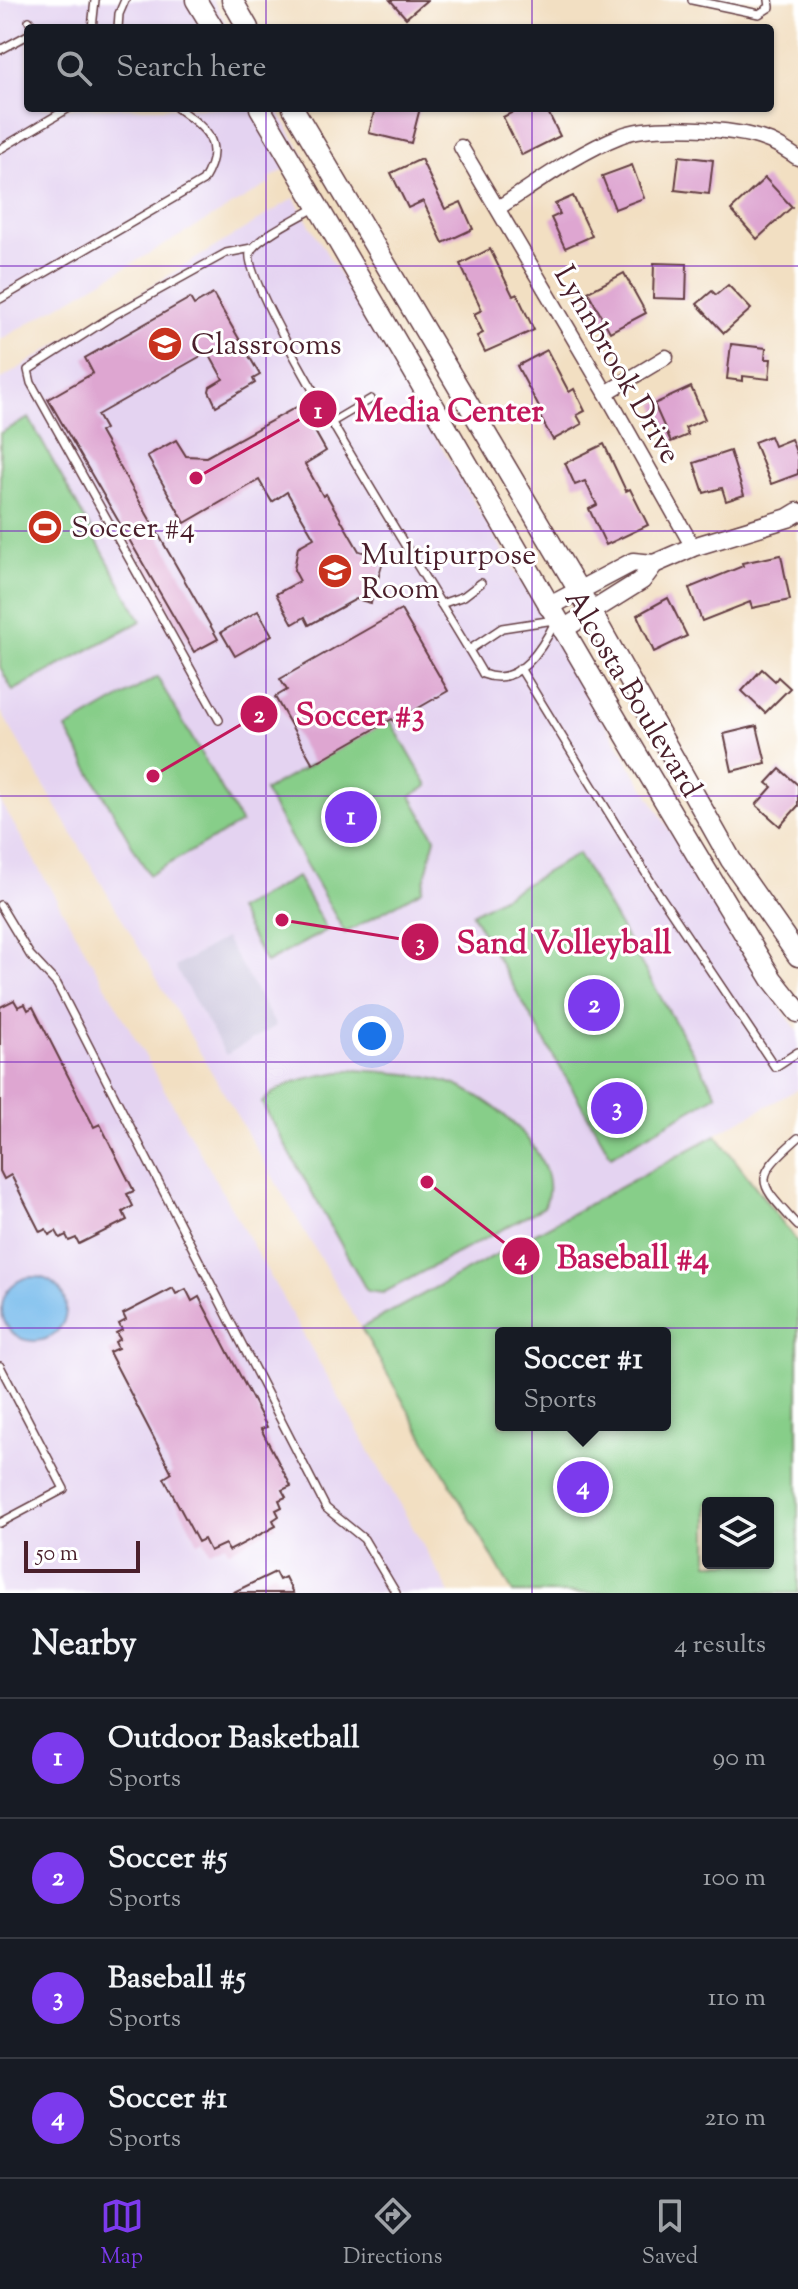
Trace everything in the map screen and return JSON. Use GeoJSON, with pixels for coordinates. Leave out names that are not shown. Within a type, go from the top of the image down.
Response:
{"type":"FeatureCollection","features":[{"type":"Feature","properties":{"kind":"main road"},"geometry":{"type":"LineString","coordinates":[[196,0],[211,24]]}},
{"type":"Feature","properties":{"kind":"main road"},"geometry":{"type":"LineString","coordinates":[[232,0],[246,24]]}},
{"type":"Feature","properties":{"kind":"main road","name":"Alcosta Boulevard"},"geometry":{"type":"LineString","coordinates":[[262,112],[555,619],[772,979],[798,1012]]}},
{"type":"Feature","properties":{"kind":"main road","name":"Alcosta Boulevard"},"geometry":{"type":"LineString","coordinates":[[295,112],[578,590],[731,860],[798,956]]}},
{"type":"Feature","properties":{"kind":"street"},"geometry":{"type":"LineString","coordinates":[[498,208],[568,163],[622,135],[668,127],[766,140],[798,158]]}},
{"type":"Feature","properties":{"kind":"street","name":"Lynnbrook Drive"},"geometry":{"type":"LineString","coordinates":[[461,147],[693,547]]}},
{"type":"Feature","properties":{"kind":"street"},"geometry":{"type":"LineString","coordinates":[[606,393],[666,357]]}},
{"type":"Feature","properties":{"kind":"street"},"geometry":{"type":"LineString","coordinates":[[555,619],[578,590],[633,562],[654,564],[693,547],[788,518],[798,512]]}},
{"type":"Feature","properties":{"kind":"street"},"geometry":{"type":"LineString","coordinates":[[555,619],[590,611],[642,580],[654,564]]}},
{"type":"Feature","properties":{"kind":"lane"},"geometry":{"type":"LineString","coordinates":[[92,24],[95,0]]}},
{"type":"Feature","properties":{"kind":"lane"},"geometry":{"type":"LineString","coordinates":[[118,24],[125,0]]}},
{"type":"Feature","properties":{"kind":"lane"},"geometry":{"type":"LineString","coordinates":[[692,0],[759,14],[770,7],[769,0]]}},
{"type":"Feature","properties":{"kind":"lane"},"geometry":{"type":"LineString","coordinates":[[0,50],[24,37]]}},
{"type":"Feature","properties":{"kind":"lane"},"geometry":{"type":"LineString","coordinates":[[0,149],[62,112]]}},
{"type":"Feature","properties":{"kind":"lane"},"geometry":{"type":"LineString","coordinates":[[0,299],[203,181],[211,168],[212,140],[206,130],[182,112]]}},
{"type":"Feature","properties":{"kind":"lane"},"geometry":{"type":"LineString","coordinates":[[219,720],[31,383],[28,370],[114,315],[226,253],[252,248],[318,206]]}},
{"type":"Feature","properties":{"kind":"lane"},"geometry":{"type":"LineString","coordinates":[[252,248],[249,255],[251,268],[267,308],[483,674],[492,678],[507,677],[532,660],[545,643],[555,619]]}},
{"type":"Feature","properties":{"kind":"lane"},"geometry":{"type":"LineString","coordinates":[[332,422],[371,399]]}},
{"type":"Feature","properties":{"kind":"lane"},"geometry":{"type":"LineString","coordinates":[[441,604],[464,596],[481,583]]}},
{"type":"Feature","properties":{"kind":"lane"},"geometry":{"type":"LineString","coordinates":[[469,650],[502,628],[555,619]]}},
{"type":"Feature","properties":{"kind":"lane"},"geometry":{"type":"LineString","coordinates":[[520,668],[653,885],[775,1067],[798,1052]]}},
{"type":"Feature","properties":{"kind":"lane"},"geometry":{"type":"LineString","coordinates":[[0,905],[30,955],[57,984],[326,1508],[364,1539],[396,1593]]}},
{"type":"Feature","properties":{"kind":"lane"},"geometry":{"type":"LineString","coordinates":[[798,1138],[767,1166],[763,1177],[766,1188],[798,1226]]}},
{"type":"Feature","properties":{"kind":"lane"},"geometry":{"type":"LineString","coordinates":[[0,1366],[64,1489],[0,1523]]}},
{"type":"Feature","properties":{"kind":"shaded area"},"geometry":{"type":"Polygon","coordinates":[[[0,0],[213,0],[227,24],[24,24],[24,112],[278,112],[305,157],[269,179],[271,183],[0,340],[0,0]]]}},
{"type":"Feature","properties":{"kind":"shaded area"},"geometry":{"type":"Polygon","coordinates":[[[294,198],[629,763],[760,979],[798,1031],[798,1089],[361,1328],[0,710],[0,380],[294,198]]]}},
{"type":"Feature","properties":{"kind":"shaded area"},"geometry":{"type":"Polygon","coordinates":[[[0,800],[450,1593],[0,1593],[0,800]]]}},
{"type":"Feature","properties":{"kind":"shaded area"},"geometry":{"type":"Polygon","coordinates":[[[225,938],[276,1026],[226,1055],[175,967],[225,938]]]}},
{"type":"Feature","properties":{"kind":"green space","name":"Soccer #4"},"geometry":{"type":"Polygon","coordinates":[[[29,418],[141,621],[13,691],[0,667],[0,433],[29,418]]]}},
{"type":"Feature","properties":{"kind":"green space"},"geometry":{"type":"Polygon","coordinates":[[[157,677],[241,823],[149,875],[66,729],[157,677]]]}},
{"type":"Feature","properties":{"kind":"green space"},"geometry":{"type":"Polygon","coordinates":[[[390,720],[428,786],[411,796],[435,838],[422,890],[345,933],[264,791],[390,720]]]}},
{"type":"Feature","properties":{"kind":"green space"},"geometry":{"type":"Polygon","coordinates":[[[578,854],[717,1095],[611,1156],[472,914],[578,854]]]}},
{"type":"Feature","properties":{"kind":"green space"},"geometry":{"type":"Polygon","coordinates":[[[297,877],[327,930],[266,963],[237,910],[297,877]]]}},
{"type":"Feature","properties":{"kind":"green space"},"geometry":{"type":"Polygon","coordinates":[[[355,1070],[436,1079],[465,1089],[484,1100],[521,1131],[535,1149],[545,1169],[548,1188],[544,1207],[383,1293],[367,1291],[262,1103],[292,1083],[355,1070]]]}},
{"type":"Feature","properties":{"kind":"green space"},"geometry":{"type":"Polygon","coordinates":[[[716,1135],[798,1243],[798,1593],[513,1593],[361,1328],[716,1135]]]}},
{"type":"Feature","properties":{"kind":"water"},"geometry":{"type":"Polygon","coordinates":[[[28,1277],[40,1277],[57,1286],[64,1297],[64,1321],[57,1332],[40,1341],[28,1341],[16,1336],[7,1327],[2,1315],[2,1303],[7,1291],[16,1282],[28,1277]]]}},
{"type":"Feature","properties":{"kind":"building"},"geometry":{"type":"Polygon","coordinates":[[[390,0],[427,0],[406,18],[390,0]]]}},
{"type":"Feature","properties":{"kind":"building"},"geometry":{"type":"Polygon","coordinates":[[[374,112],[419,112],[411,143],[369,133],[374,112]]]}},
{"type":"Feature","properties":{"kind":"building"},"geometry":{"type":"Polygon","coordinates":[[[513,112],[548,112],[560,136],[522,155],[503,117],[513,112]]]}},
{"type":"Feature","properties":{"kind":"building"},"geometry":{"type":"Polygon","coordinates":[[[679,156],[713,160],[709,194],[675,190],[679,156]]]}},
{"type":"Feature","properties":{"kind":"building"},"geometry":{"type":"Polygon","coordinates":[[[421,159],[445,209],[461,202],[473,229],[443,243],[423,201],[408,208],[391,173],[421,159]]]}},
{"type":"Feature","properties":{"kind":"building"},"geometry":{"type":"Polygon","coordinates":[[[632,165],[644,198],[615,209],[602,176],[632,165]]]}},
{"type":"Feature","properties":{"kind":"building"},"geometry":{"type":"Polygon","coordinates":[[[765,178],[792,207],[757,239],[731,210],[765,178]]]}},
{"type":"Feature","properties":{"kind":"building"},"geometry":{"type":"Polygon","coordinates":[[[573,196],[592,236],[565,248],[551,218],[560,214],[555,204],[573,196]]]}},
{"type":"Feature","properties":{"kind":"building"},"geometry":{"type":"Polygon","coordinates":[[[490,249],[534,330],[485,352],[477,336],[483,333],[474,314],[482,310],[460,264],[490,249]]]}},
{"type":"Feature","properties":{"kind":"building"},"geometry":{"type":"Polygon","coordinates":[[[654,263],[687,264],[686,299],[653,298],[654,263]]]}},
{"type":"Feature","properties":{"kind":"building"},"geometry":{"type":"Polygon","coordinates":[[[624,273],[646,313],[610,332],[588,292],[624,273]]]}},
{"type":"Feature","properties":{"kind":"building"},"geometry":{"type":"Polygon","coordinates":[[[728,285],[751,309],[724,333],[697,304],[712,291],[716,295],[728,285]]]}},
{"type":"Feature","properties":{"kind":"building"},"geometry":{"type":"Polygon","coordinates":[[[213,294],[260,375],[253,379],[255,383],[216,406],[210,387],[223,379],[208,352],[97,415],[105,429],[100,432],[218,639],[194,652],[48,399],[93,373],[85,358],[190,298],[194,305],[213,294]]]}},
{"type":"Feature","properties":{"kind":"building"},"geometry":{"type":"Polygon","coordinates":[[[731,344],[766,348],[765,359],[771,359],[769,379],[743,376],[743,381],[727,379],[731,344]]]}},
{"type":"Feature","properties":{"kind":"building"},"geometry":{"type":"Polygon","coordinates":[[[547,350],[569,392],[574,389],[585,411],[577,415],[582,424],[553,440],[517,366],[547,350]]]}},
{"type":"Feature","properties":{"kind":"building"},"geometry":{"type":"Polygon","coordinates":[[[691,387],[705,419],[685,428],[688,435],[671,442],[654,404],[691,387]]]}},
{"type":"Feature","properties":{"kind":"building"},"geometry":{"type":"Polygon","coordinates":[[[300,405],[326,451],[305,464],[359,551],[384,558],[371,603],[356,599],[309,625],[305,617],[293,624],[276,594],[300,581],[294,570],[298,547],[314,538],[287,492],[272,502],[259,480],[185,523],[147,456],[176,440],[186,456],[206,457],[300,405]]]}},
{"type":"Feature","properties":{"kind":"building"},"geometry":{"type":"Polygon","coordinates":[[[770,436],[774,446],[791,439],[798,457],[798,474],[771,484],[754,442],[770,436]]]}},
{"type":"Feature","properties":{"kind":"building"},"geometry":{"type":"Polygon","coordinates":[[[604,444],[626,491],[630,489],[648,525],[606,545],[589,509],[597,505],[585,481],[575,485],[565,463],[604,444]]]}},
{"type":"Feature","properties":{"kind":"building"},"geometry":{"type":"Polygon","coordinates":[[[730,451],[744,495],[726,501],[722,488],[704,493],[694,463],[730,451]]]}},
{"type":"Feature","properties":{"kind":"building"},"geometry":{"type":"Polygon","coordinates":[[[781,555],[790,600],[752,608],[750,602],[702,621],[689,588],[743,566],[742,563],[781,555]]]}},
{"type":"Feature","properties":{"kind":"building"},"geometry":{"type":"Polygon","coordinates":[[[668,598],[687,636],[654,652],[637,615],[668,598]]]}},
{"type":"Feature","properties":{"kind":"building"},"geometry":{"type":"Polygon","coordinates":[[[401,610],[448,691],[313,764],[275,697],[287,690],[280,679],[401,610]]]}},
{"type":"Feature","properties":{"kind":"building"},"geometry":{"type":"Polygon","coordinates":[[[258,611],[272,635],[235,656],[221,632],[258,611]]]}},
{"type":"Feature","properties":{"kind":"building"},"geometry":{"type":"Polygon","coordinates":[[[762,669],[775,681],[778,677],[790,688],[765,713],[742,691],[762,669]]]}},
{"type":"Feature","properties":{"kind":"building"},"geometry":{"type":"Polygon","coordinates":[[[757,726],[766,763],[732,771],[724,734],[757,726]]]}},
{"type":"Feature","properties":{"kind":"building"},"geometry":{"type":"Polygon","coordinates":[[[780,769],[798,785],[798,806],[780,826],[756,805],[772,787],[767,783],[780,769]]]}},
{"type":"Feature","properties":{"kind":"building"},"geometry":{"type":"Polygon","coordinates":[[[14,1000],[18,1007],[25,1004],[28,1010],[33,1007],[94,1127],[100,1124],[134,1191],[127,1194],[133,1206],[123,1212],[127,1220],[79,1244],[76,1238],[69,1241],[66,1235],[60,1238],[56,1231],[49,1235],[46,1229],[40,1232],[11,1175],[4,1179],[0,1171],[0,1007],[14,1000]]]}},
{"type":"Feature","properties":{"kind":"building"},"geometry":{"type":"Polygon","coordinates":[[[173,1288],[176,1294],[186,1289],[192,1301],[199,1297],[267,1427],[261,1429],[291,1486],[282,1490],[286,1497],[279,1500],[282,1507],[276,1510],[279,1516],[273,1520],[276,1526],[229,1551],[225,1544],[210,1551],[204,1539],[198,1542],[164,1478],[172,1473],[109,1352],[118,1348],[115,1342],[120,1339],[116,1333],[122,1330],[119,1324],[126,1320],[123,1314],[173,1288]]]}},
{"type":"Feature","properties":{"kind":"building"},"geometry":{"type":"Polygon","coordinates":[[[275,1572],[279,1580],[285,1577],[293,1593],[232,1593],[275,1572]]]}},
{"type":"Feature","properties":{"kind":"place","name":"Classrooms"},"geometry":{"type":"Point","coordinates":[165,344]}},
{"type":"Feature","properties":{"kind":"place","name":"Media Center"},"geometry":{"type":"Point","coordinates":[196,478]}},
{"type":"Feature","properties":{"kind":"place","name":"Soccer #4"},"geometry":{"type":"Point","coordinates":[45,527]}},
{"type":"Feature","properties":{"kind":"place","name":"Multipurpose Room"},"geometry":{"type":"Point","coordinates":[335,571]}},
{"type":"Feature","properties":{"kind":"place","name":"Soccer #3"},"geometry":{"type":"Point","coordinates":[153,776]}},
{"type":"Feature","properties":{"kind":"place","name":"Outdoor Basketball"},"geometry":{"type":"Point","coordinates":[351,817]}},
{"type":"Feature","properties":{"kind":"place","name":"Sand Volleyball"},"geometry":{"type":"Point","coordinates":[282,920]}},
{"type":"Feature","properties":{"kind":"place","name":"Soccer #5"},"geometry":{"type":"Point","coordinates":[594,1005]}},
{"type":"Feature","properties":{"kind":"place","name":"Baseball #5"},"geometry":{"type":"Point","coordinates":[617,1108]}},
{"type":"Feature","properties":{"kind":"place","name":"Baseball #4"},"geometry":{"type":"Point","coordinates":[427,1182]}},
{"type":"Feature","properties":{"kind":"place","name":"Soccer #1"},"geometry":{"type":"Point","coordinates":[583,1487]}}]}
